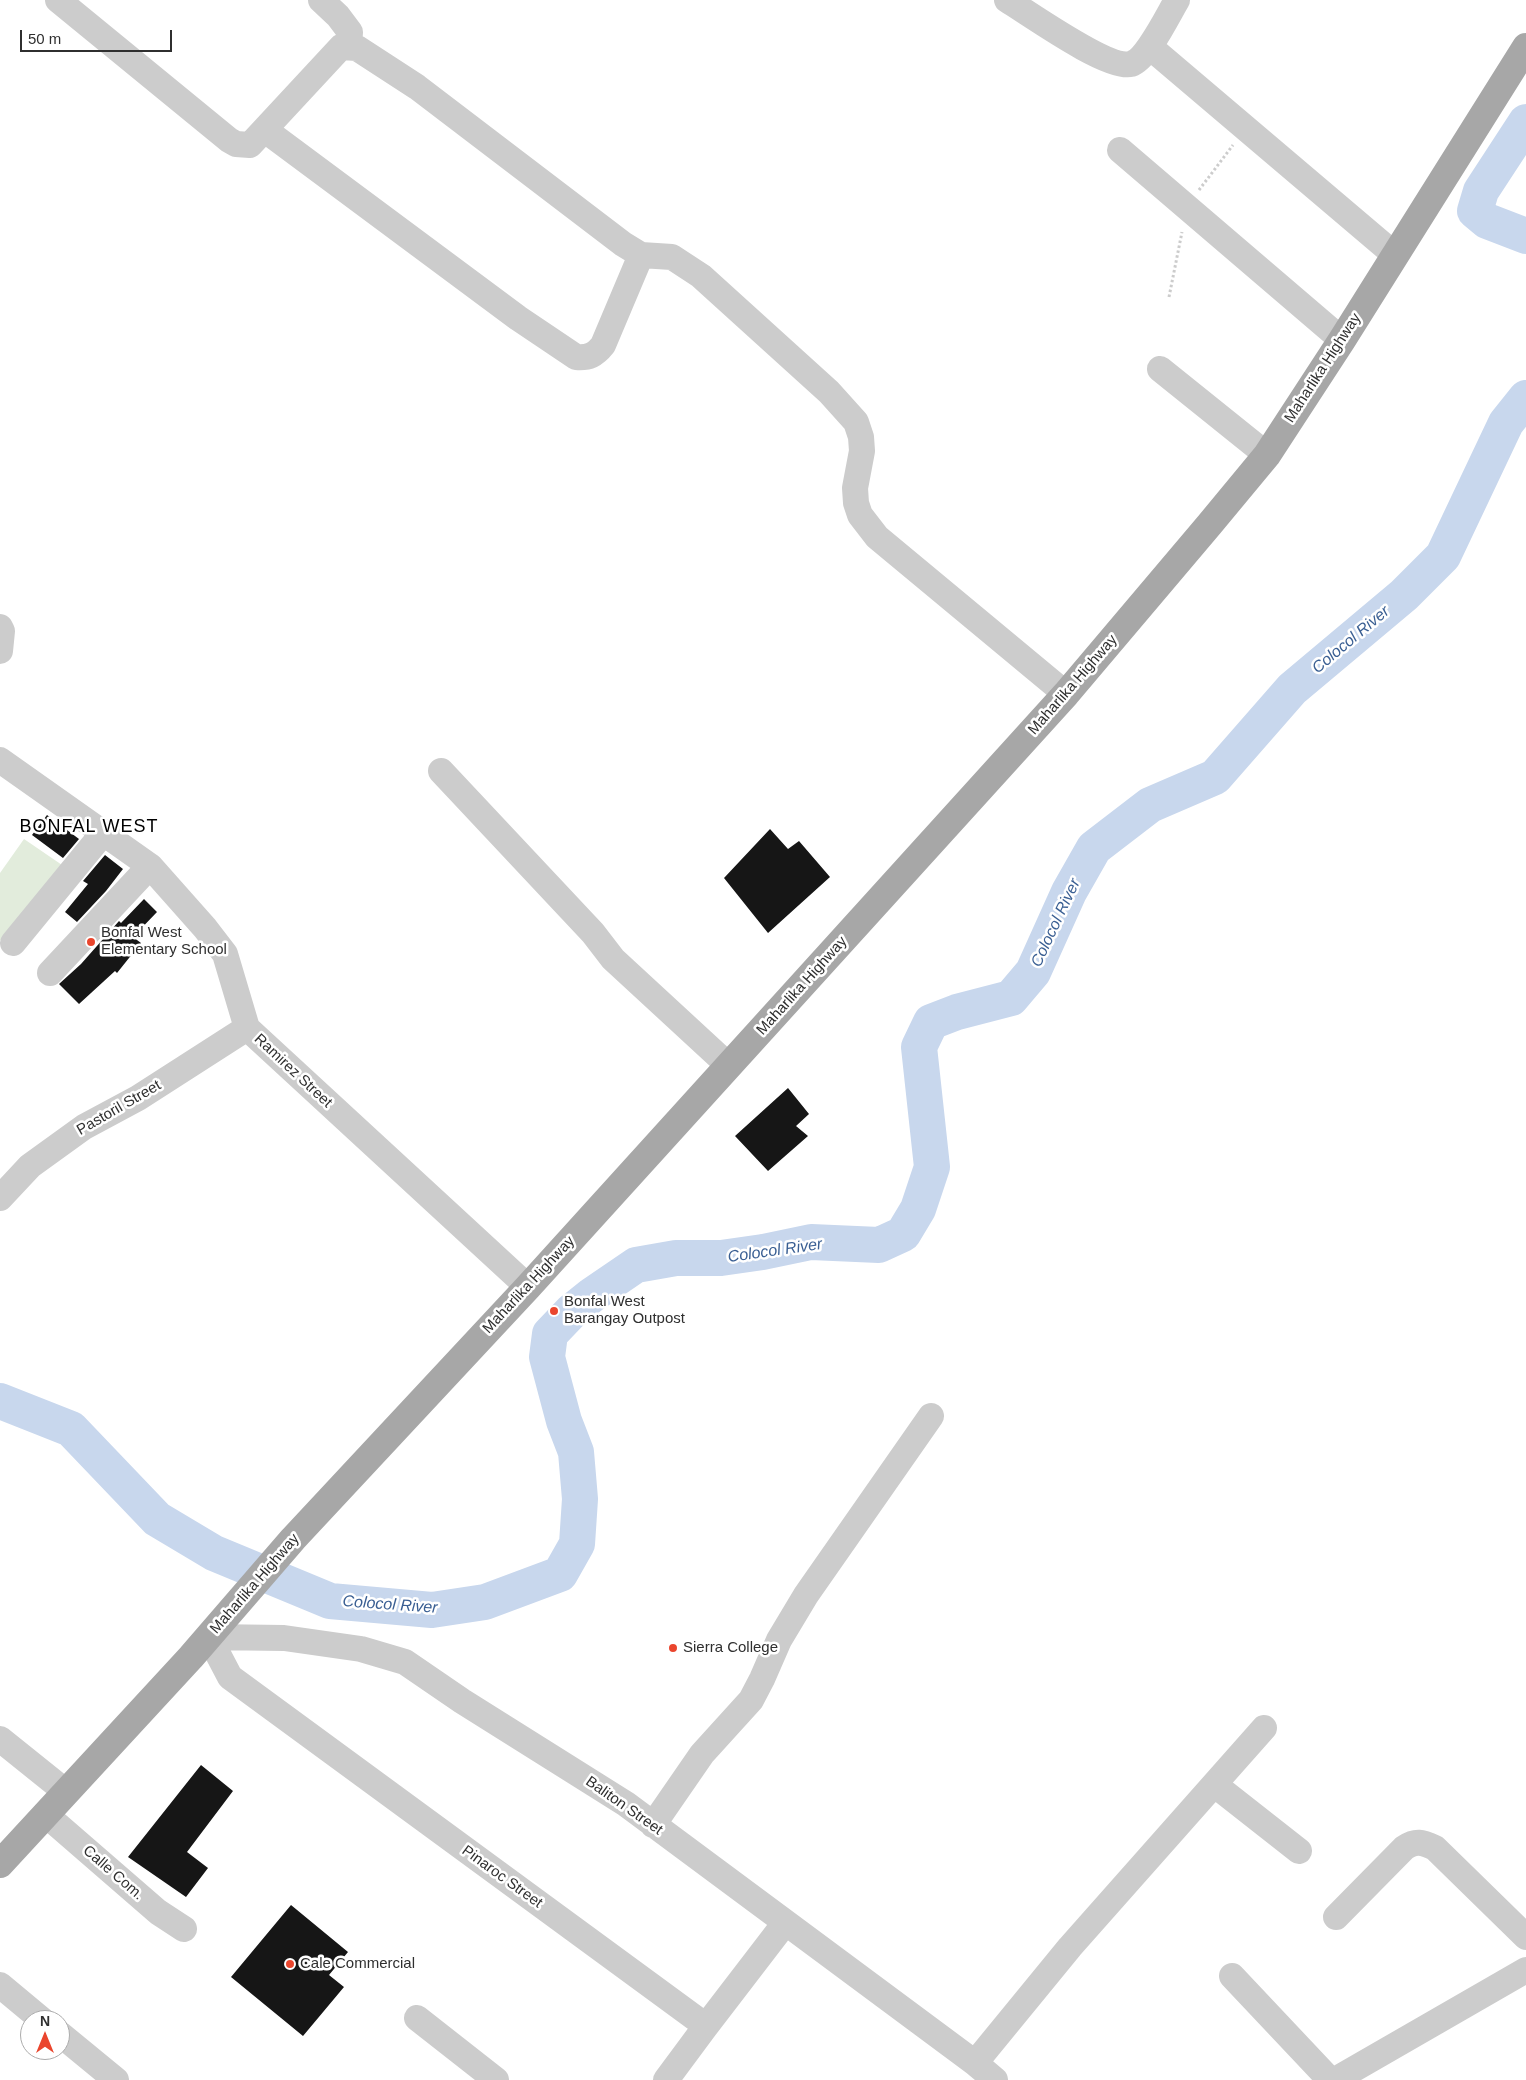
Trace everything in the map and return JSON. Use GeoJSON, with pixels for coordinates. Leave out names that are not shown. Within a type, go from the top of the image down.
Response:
{"type":"FeatureCollection","features":[{"type":"Feature","properties":{"kind":"main road","name":"Maharlika Highway"},"geometry":{"type":"LineString","coordinates":[[0,1864],[209,1637],[293,1539],[528,1287],[1066,694],[1267,455],[1342,340],[1526,47]]}},
{"type":"Feature","properties":{"kind":"street"},"geometry":{"type":"LineString","coordinates":[[58,0],[236,144],[250,145],[335,52],[342,47],[358,48],[417,87],[623,244],[641,255],[672,258],[701,276],[829,392],[856,422],[861,437],[862,451],[855,488],[856,503],[860,515],[877,537],[1066,694]]}},
{"type":"Feature","properties":{"kind":"street"},"geometry":{"type":"LineString","coordinates":[[321,0],[338,16],[350,32],[349,46]]}},
{"type":"Feature","properties":{"kind":"street"},"geometry":{"type":"LineString","coordinates":[[1007,0],[1102,58],[1119,65],[1132,64],[1150,47],[1177,0]]}},
{"type":"Feature","properties":{"kind":"street"},"geometry":{"type":"LineString","coordinates":[[1150,47],[1244,129],[1395,255]]}},
{"type":"Feature","properties":{"kind":"street"},"geometry":{"type":"LineString","coordinates":[[265,130],[526,323],[576,357],[586,358],[596,354],[603,345],[641,255]]}},
{"type":"Feature","properties":{"kind":"street"},"geometry":{"type":"LineString","coordinates":[[1120,150],[1342,340]]}},
{"type":"Feature","properties":{"kind":"street"},"geometry":{"type":"LineString","coordinates":[[1160,369],[1267,455]]}},
{"type":"Feature","properties":{"kind":"street"},"geometry":{"type":"LineString","coordinates":[[0,627],[2,631],[0,651]]}},
{"type":"Feature","properties":{"kind":"street","name":"Ramirez Street"},"geometry":{"type":"LineString","coordinates":[[2,769],[104,832],[150,866],[205,928],[225,954],[247,1028],[528,1287]]}},
{"type":"Feature","properties":{"kind":"street"},"geometry":{"type":"LineString","coordinates":[[441,771],[593,933],[613,959],[729,1066]]}},
{"type":"Feature","properties":{"kind":"street"},"geometry":{"type":"LineString","coordinates":[[13,943],[104,832]]}},
{"type":"Feature","properties":{"kind":"street"},"geometry":{"type":"LineString","coordinates":[[50,973],[150,866]]}},
{"type":"Feature","properties":{"kind":"street","name":"Pastoril Street"},"geometry":{"type":"LineString","coordinates":[[2,1192],[30,1166],[84,1127],[138,1098],[247,1028]]}},
{"type":"Feature","properties":{"kind":"street"},"geometry":{"type":"LineString","coordinates":[[653,1825],[702,1754],[751,1700],[779,1640],[806,1595],[931,1416]]}},
{"type":"Feature","properties":{"kind":"street","name":"Baliton Street"},"geometry":{"type":"LineString","coordinates":[[209,1637],[284,1638],[361,1649],[405,1662],[462,1701],[626,1804],[975,2063],[995,2080]]}},
{"type":"Feature","properties":{"kind":"street","name":"Pinaroc Street"},"geometry":{"type":"LineString","coordinates":[[209,1637],[230,1677],[706,2026]]}},
{"type":"Feature","properties":{"kind":"street"},"geometry":{"type":"LineString","coordinates":[[975,2063],[1070,1946],[1264,1728]]}},
{"type":"Feature","properties":{"kind":"street"},"geometry":{"type":"LineString","coordinates":[[0,1739],[66,1792]]}},
{"type":"Feature","properties":{"kind":"street"},"geometry":{"type":"LineString","coordinates":[[1215,1785],[1299,1851]]}},
{"type":"Feature","properties":{"kind":"street","name":"Calle Com."},"geometry":{"type":"LineString","coordinates":[[45,1814],[158,1912],[184,1929]]}},
{"type":"Feature","properties":{"kind":"street"},"geometry":{"type":"LineString","coordinates":[[1336,1916],[1404,1848],[1413,1842],[1420,1841],[1435,1848],[1526,1937]]}},
{"type":"Feature","properties":{"kind":"street"},"geometry":{"type":"LineString","coordinates":[[666,2080],[785,1923]]}},
{"type":"Feature","properties":{"kind":"street"},"geometry":{"type":"LineString","coordinates":[[1335,2080],[1526,1970]]}},
{"type":"Feature","properties":{"kind":"street"},"geometry":{"type":"LineString","coordinates":[[1232,1976],[1330,2080]]}},
{"type":"Feature","properties":{"kind":"street"},"geometry":{"type":"LineString","coordinates":[[0,1985],[30,2010]]}},
{"type":"Feature","properties":{"kind":"street"},"geometry":{"type":"LineString","coordinates":[[417,2018],[496,2080]]}},
{"type":"Feature","properties":{"kind":"street"},"geometry":{"type":"LineString","coordinates":[[70,2042],[116,2080]]}},
{"type":"Feature","properties":{"kind":"green space"},"geometry":{"type":"Polygon","coordinates":[[[24,839],[65,867],[10,947],[0,940],[0,873],[24,839]]]}},
{"type":"Feature","properties":{"kind":"building"},"geometry":{"type":"Polygon","coordinates":[[[47,815],[79,839],[63,858],[32,835],[47,815]]]}},
{"type":"Feature","properties":{"kind":"building"},"geometry":{"type":"Polygon","coordinates":[[[770,829],[788,849],[799,841],[830,877],[768,933],[724,878],[770,829]]]}},
{"type":"Feature","properties":{"kind":"building"},"geometry":{"type":"Polygon","coordinates":[[[105,855],[123,869],[106,891],[77,922],[65,912],[88,884],[83,881],[105,855]]]}},
{"type":"Feature","properties":{"kind":"building"},"geometry":{"type":"Polygon","coordinates":[[[144,899],[157,912],[133,937],[141,943],[117,973],[115,971],[79,1004],[59,984],[81,964],[119,921],[121,923],[144,899]]]}},
{"type":"Feature","properties":{"kind":"building"},"geometry":{"type":"Polygon","coordinates":[[[788,1088],[809,1114],[796,1126],[808,1136],[768,1171],[735,1136],[788,1088]]]}},
{"type":"Feature","properties":{"kind":"building"},"geometry":{"type":"Polygon","coordinates":[[[201,1765],[233,1791],[187,1852],[208,1868],[186,1897],[128,1857],[201,1765]]]}},
{"type":"Feature","properties":{"kind":"building","name":"Cale Commercial"},"geometry":{"type":"Polygon","coordinates":[[[291,1905],[348,1952],[329,1975],[344,1987],[303,2036],[231,1977],[291,1905]]]}},
{"type":"Feature","properties":{"kind":"waterway","name":"Colocol River"},"geometry":{"type":"LineString","coordinates":[[1526,122],[1481,191],[1475,211],[1487,221],[1526,236]]}},
{"type":"Feature","properties":{"kind":"waterway","name":"Colocol River"},"geometry":{"type":"LineString","coordinates":[[0,1401],[71,1429],[157,1519],[214,1553],[330,1601],[432,1610],[485,1602],[560,1574],[577,1544],[580,1499],[576,1452],[564,1421],[547,1357],[550,1334],[572,1311],[636,1265],[676,1258],[721,1258],[811,1242],[879,1245],[903,1234],[918,1209],[932,1167],[919,1047],[931,1022],[957,1012],[1011,998],[1033,972],[1069,892],[1094,848],[1150,805],[1215,777],[1292,689],[1404,595],[1443,556],[1506,423],[1526,398]]}},
{"type":"Feature","properties":{"kind":"place","name":"Bonfal West Elementary School"},"geometry":{"type":"Point","coordinates":[91,942]}},
{"type":"Feature","properties":{"kind":"place","name":"Bonfal West Barangay Outpost"},"geometry":{"type":"Point","coordinates":[554,1311]}},
{"type":"Feature","properties":{"kind":"place","name":"Sierra College"},"geometry":{"type":"Point","coordinates":[673,1648]}},
{"type":"Feature","properties":{"kind":"place","name":"Cale Commercial"},"geometry":{"type":"Point","coordinates":[290,1964]}},
{"type":"Feature","properties":{"kind":"district","name":"BONFAL WEST"},"geometry":{"type":"Point","coordinates":[89,827]}}]}
